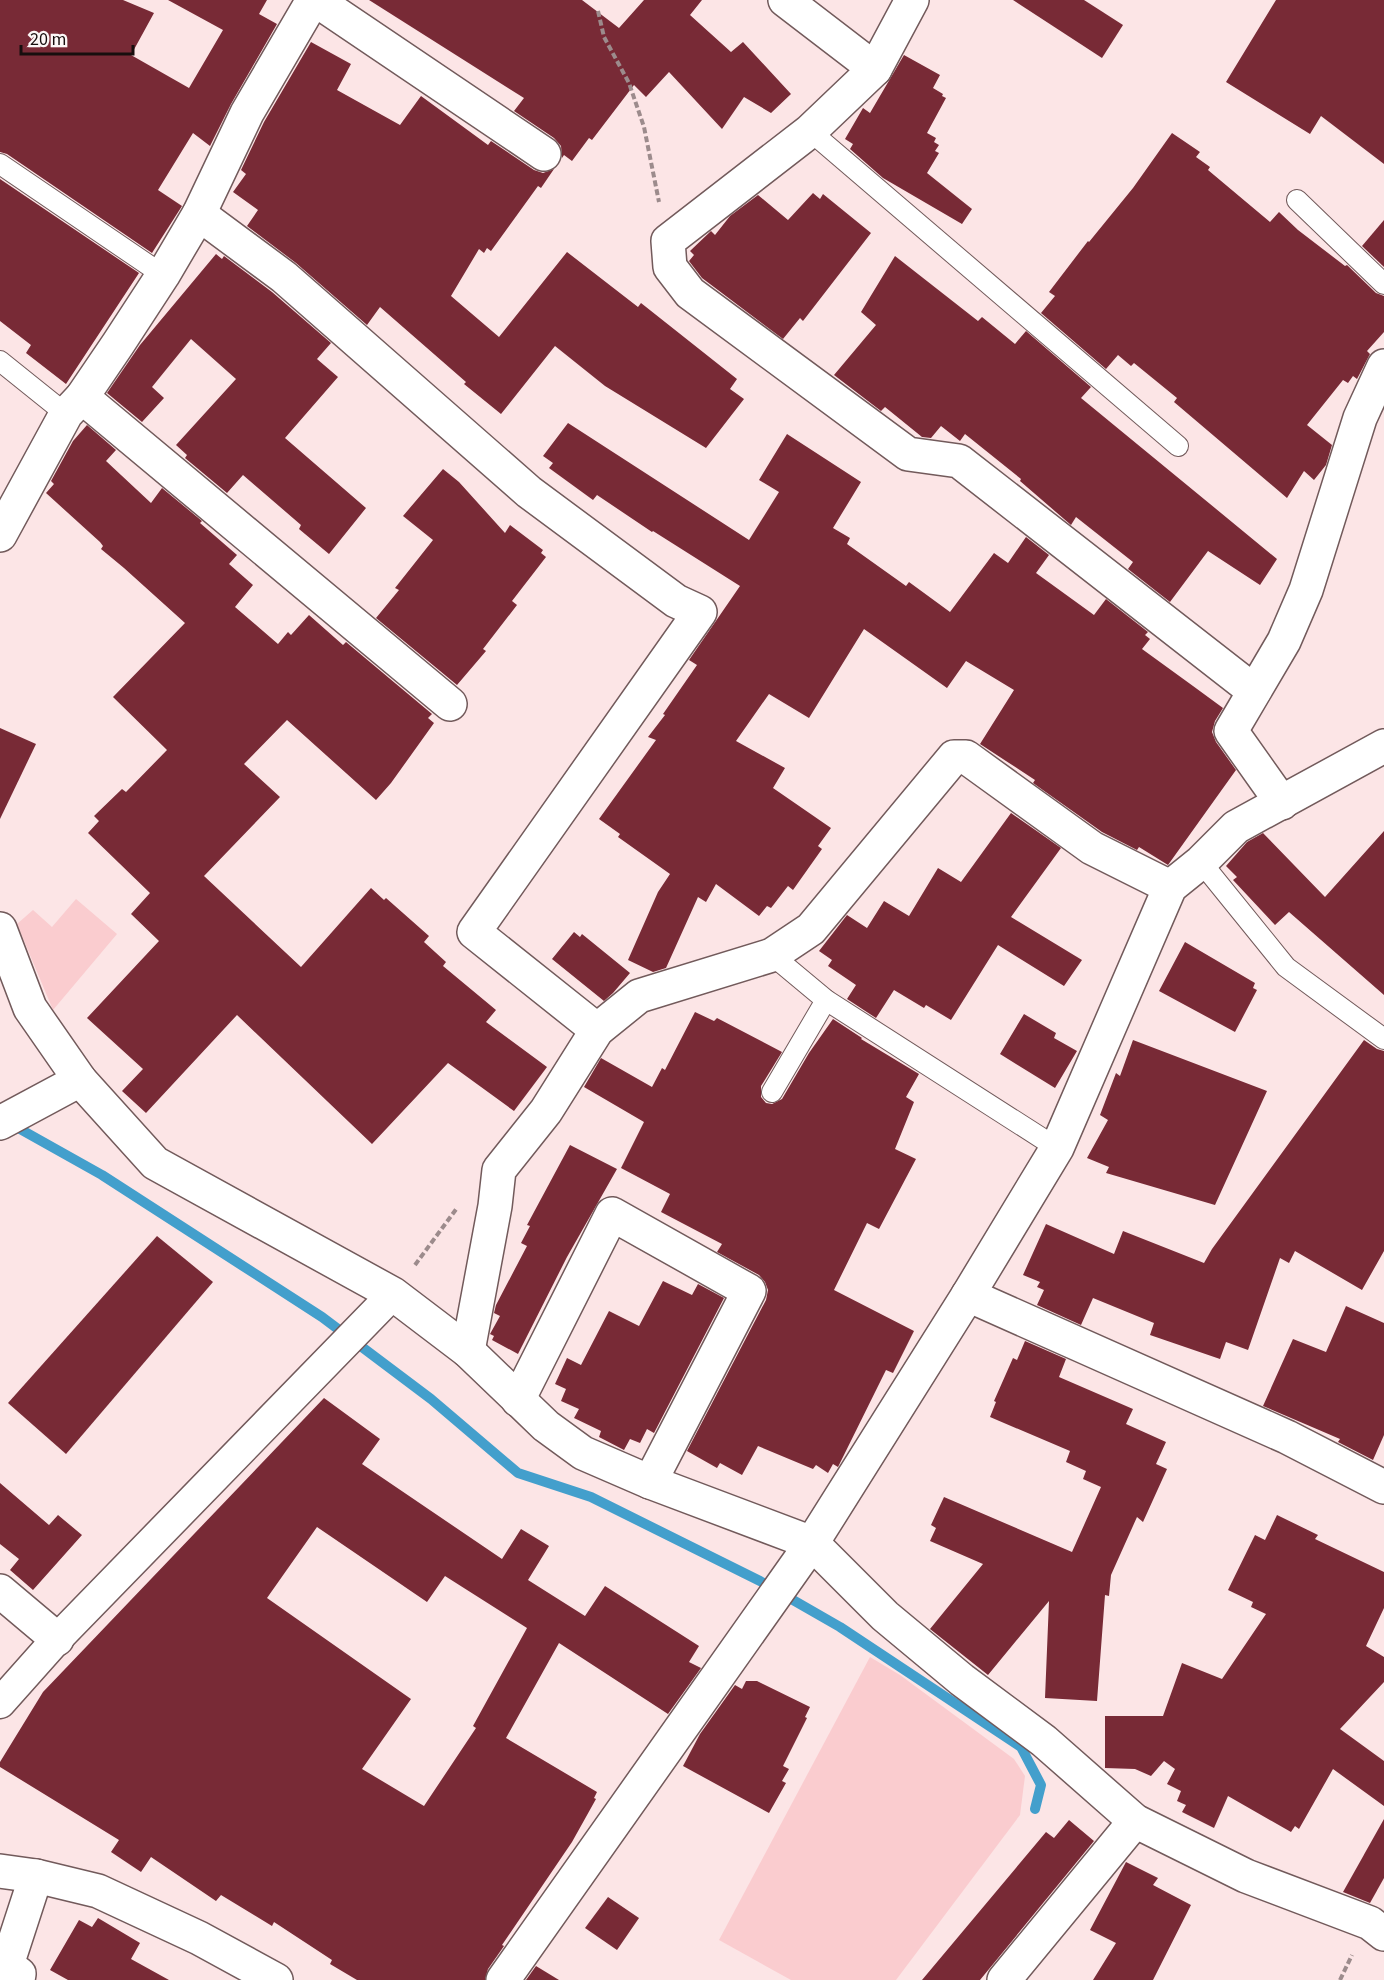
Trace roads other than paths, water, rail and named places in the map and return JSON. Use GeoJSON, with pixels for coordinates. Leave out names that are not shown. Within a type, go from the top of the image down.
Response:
{"type":"FeatureCollection","features":[{"type":"Feature","properties":{"kind":"street"},"geometry":{"type":"LineString","coordinates":[[0,535],[74,406],[163,275],[199,214],[247,113],[315,0],[544,154]]}},
{"type":"Feature","properties":{"kind":"street"},"geometry":{"type":"LineString","coordinates":[[785,0],[875,69]]}},
{"type":"Feature","properties":{"kind":"street"},"geometry":{"type":"LineString","coordinates":[[912,0],[875,69],[810,130],[668,241],[670,267],[690,293],[908,454],[958,461],[1254,691]]}},
{"type":"Feature","properties":{"kind":"street"},"geometry":{"type":"LineString","coordinates":[[199,214],[284,277],[528,492],[676,601],[700,612],[474,932],[597,1030]]}},
{"type":"Feature","properties":{"kind":"street"},"geometry":{"type":"LineString","coordinates":[[1282,802],[1231,731],[1284,641],[1305,590],[1360,418],[1384,366]]}},
{"type":"Feature","properties":{"kind":"street"},"geometry":{"type":"LineString","coordinates":[[74,406],[450,704]]}},
{"type":"Feature","properties":{"kind":"street"},"geometry":{"type":"LineString","coordinates":[[503,1980],[812,1543],[968,1295],[1057,1148],[1170,887],[1201,862],[1236,827],[1384,746]]}},
{"type":"Feature","properties":{"kind":"street"},"geometry":{"type":"LineString","coordinates":[[468,1351],[495,1206],[499,1170],[546,1111],[597,1030],[639,996],[772,955],[811,929],[954,757],[966,756],[1092,848],[1170,887]]}},
{"type":"Feature","properties":{"kind":"street"},"geometry":{"type":"LineString","coordinates":[[0,929],[30,1008],[80,1080],[156,1163],[393,1294],[468,1351],[546,1426],[583,1453],[650,1482],[812,1543],[885,1616],[962,1680],[1044,1741],[1135,1821],[1246,1876],[1380,1920]]}},
{"type":"Feature","properties":{"kind":"street"},"geometry":{"type":"LineString","coordinates":[[12,1117],[80,1080]]}},
{"type":"Feature","properties":{"kind":"street"},"geometry":{"type":"LineString","coordinates":[[518,1400],[612,1214],[749,1291],[650,1482]]}},
{"type":"Feature","properties":{"kind":"street"},"geometry":{"type":"LineString","coordinates":[[0,1703],[57,1640],[393,1294]]}},
{"type":"Feature","properties":{"kind":"street"},"geometry":{"type":"LineString","coordinates":[[968,1295],[1287,1437],[1384,1487]]}},
{"type":"Feature","properties":{"kind":"street"},"geometry":{"type":"LineString","coordinates":[[0,1591],[57,1640]]}},
{"type":"Feature","properties":{"kind":"street"},"geometry":{"type":"LineString","coordinates":[[1004,1980],[1135,1821]]}},
{"type":"Feature","properties":{"kind":"street"},"geometry":{"type":"LineString","coordinates":[[0,1870],[98,1891],[199,1938],[276,1980]]}},
{"type":"Feature","properties":{"kind":"street"},"geometry":{"type":"LineString","coordinates":[[18,1980],[19,1974],[7,1965],[36,1876]]}},
{"type":"Feature","properties":{"kind":"lane"},"geometry":{"type":"LineString","coordinates":[[810,130],[1178,446]]}},
{"type":"Feature","properties":{"kind":"lane"},"geometry":{"type":"LineString","coordinates":[[0,164],[163,275]]}},
{"type":"Feature","properties":{"kind":"lane"},"geometry":{"type":"LineString","coordinates":[[1297,200],[1384,284]]}},
{"type":"Feature","properties":{"kind":"lane"},"geometry":{"type":"LineString","coordinates":[[0,361],[74,406]]}},
{"type":"Feature","properties":{"kind":"lane"},"geometry":{"type":"LineString","coordinates":[[1201,862],[1286,967],[1384,1039]]}},
{"type":"Feature","properties":{"kind":"lane"},"geometry":{"type":"LineString","coordinates":[[772,955],[826,1000],[1057,1148]]}},
{"type":"Feature","properties":{"kind":"lane"},"geometry":{"type":"LineString","coordinates":[[772,1092],[826,1000]]}},
{"type":"Feature","properties":{"kind":"waterway"},"geometry":{"type":"LineString","coordinates":[[11,1124],[102,1175],[322,1317],[431,1399],[518,1473],[591,1497],[760,1581],[840,1627],[1021,1747],[1041,1785],[1035,1809]]}}]}
